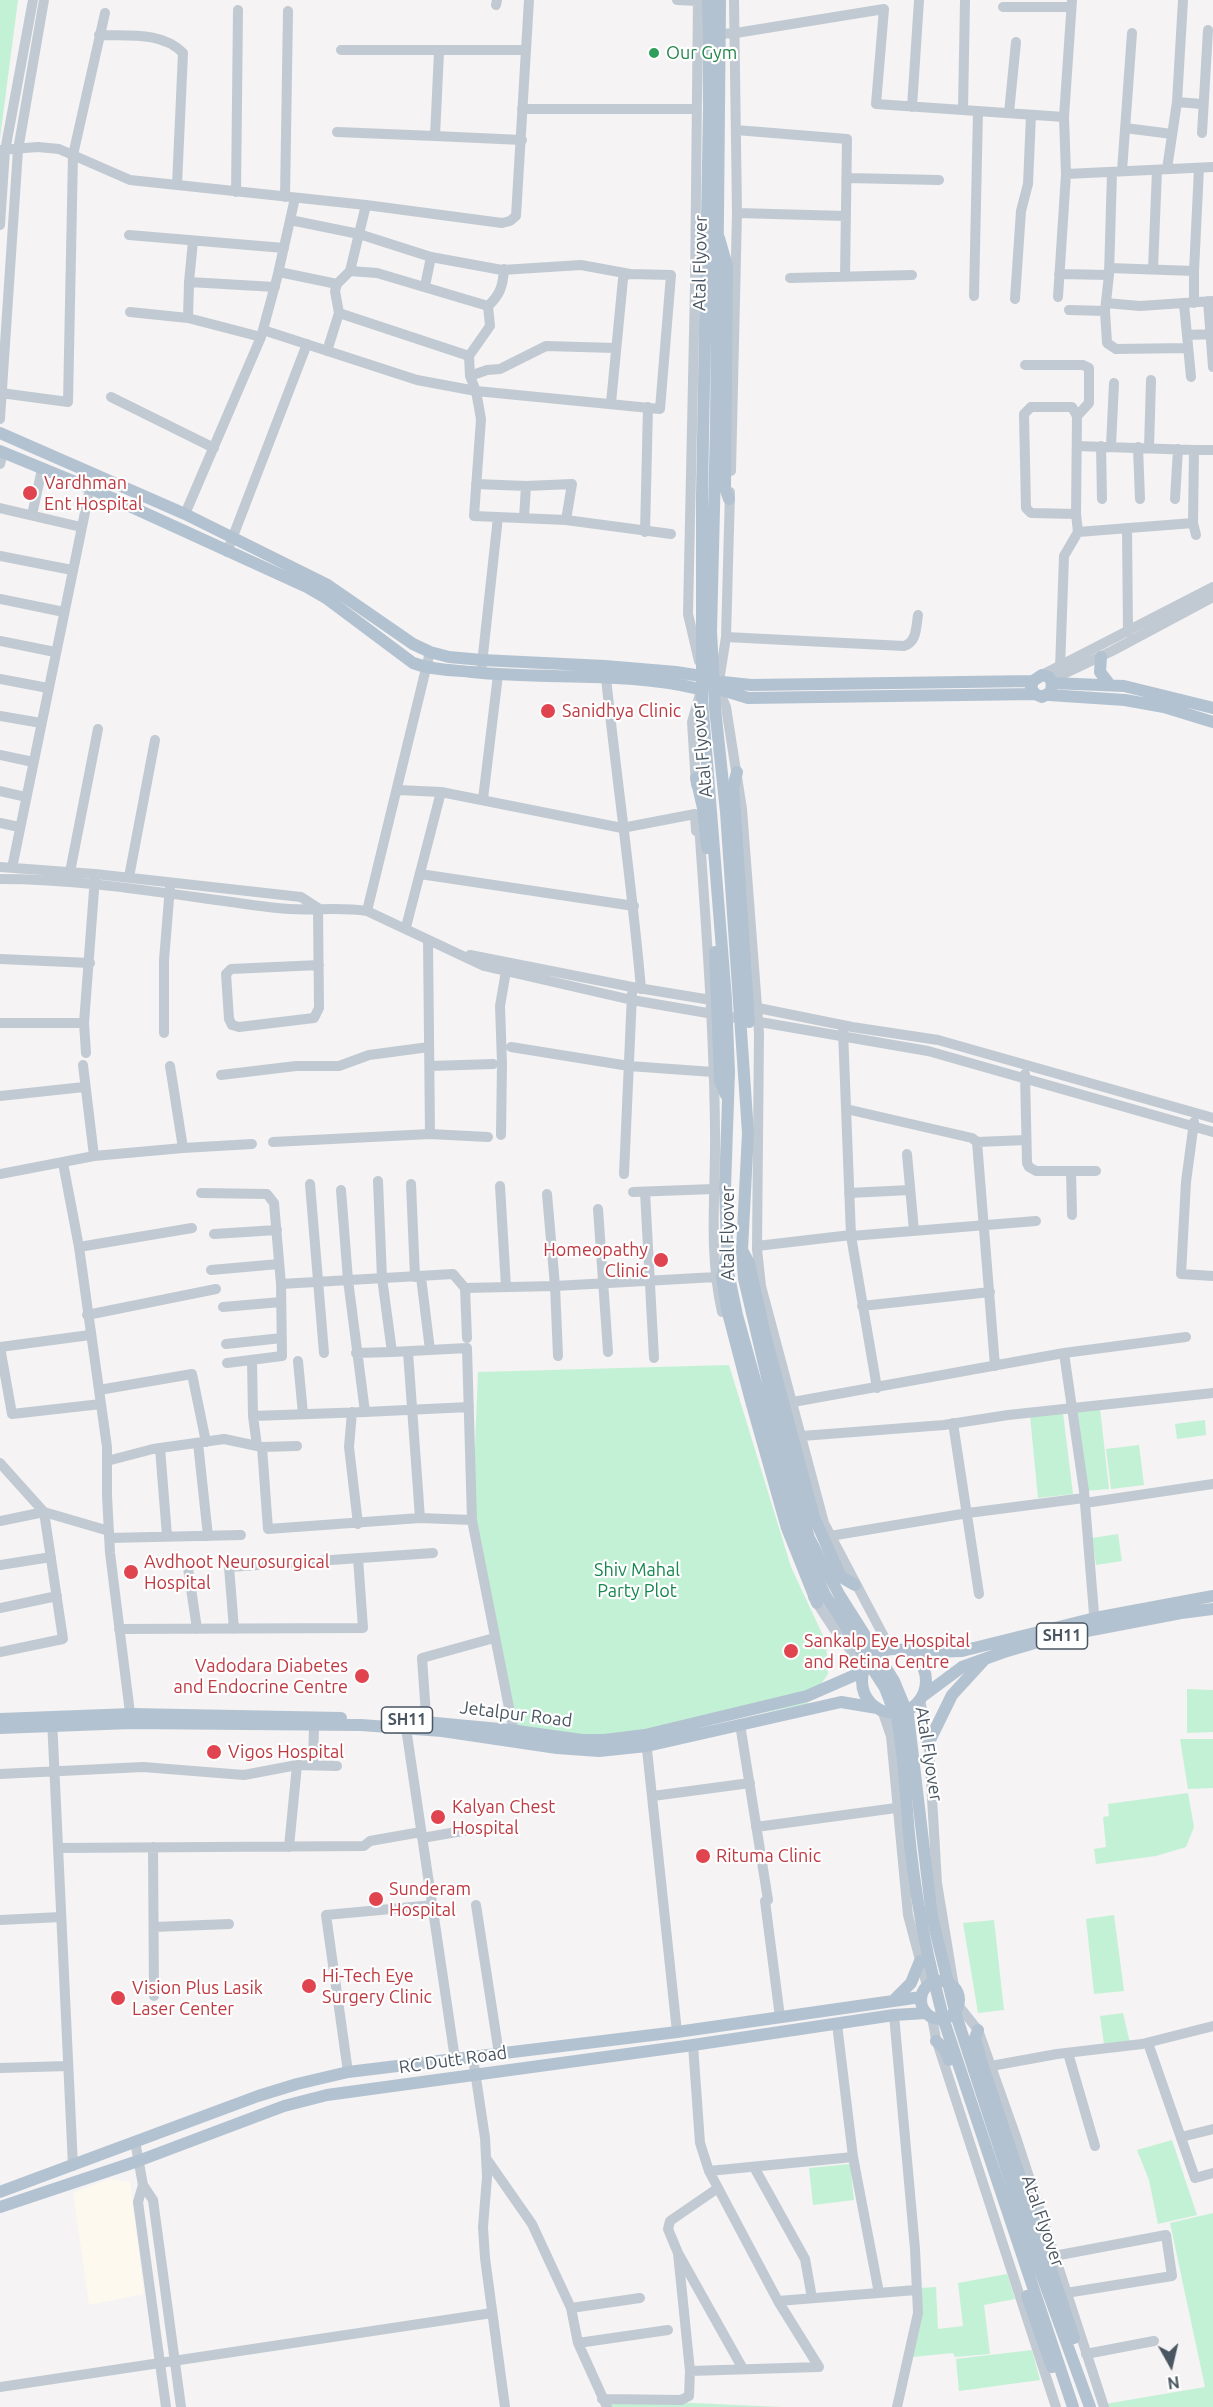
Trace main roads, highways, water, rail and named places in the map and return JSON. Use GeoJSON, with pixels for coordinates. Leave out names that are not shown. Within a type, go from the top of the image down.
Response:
{"type":"FeatureCollection","features":[{"type":"Feature","properties":{"kind":"main road","name":"Atal Flyover"},"geometry":{"type":"LineString","coordinates":[[708,0],[709,108],[702,475],[702,700],[726,999],[728,1272],[737,1315],[799,1538],[825,1595],[885,1688],[897,1719],[903,1748],[907,1810],[921,1921],[937,2019],[1072,2405]]}},
{"type":"Feature","properties":{"kind":"main road","name":"Atal Flyover"},"geometry":{"type":"LineString","coordinates":[[720,0],[712,667],[726,812],[746,1093],[747,1185],[742,1250],[744,1279],[809,1538],[840,1596],[894,1681],[908,1715],[932,1917],[946,1979],[961,2033],[1034,2254],[1088,2403]]}},
{"type":"Feature","properties":{"kind":"main road"},"geometry":{"type":"LineString","coordinates":[[718,234],[727,266],[727,493]]}},
{"type":"Feature","properties":{"kind":"main road"},"geometry":{"type":"LineString","coordinates":[[0,433],[185,514],[326,584],[413,644],[449,657],[676,672],[701,683],[708,697],[721,685],[1049,679],[1125,686],[1213,708]]}},
{"type":"Feature","properties":{"kind":"main road"},"geometry":{"type":"LineString","coordinates":[[1,456],[90,488],[316,592],[405,659],[426,668],[498,675],[606,678],[679,684],[701,683],[712,672],[721,685],[748,698],[1035,694],[1042,697],[1049,679]]}},
{"type":"Feature","properties":{"kind":"main road"},"geometry":{"type":"LineString","coordinates":[[1101,657],[1100,672],[1110,685]]}},
{"type":"Feature","properties":{"kind":"main road"},"geometry":{"type":"LineString","coordinates":[[1049,679],[1213,722]]}},
{"type":"Feature","properties":{"kind":"main road"},"geometry":{"type":"LineString","coordinates":[[737,772],[733,788],[749,1019],[750,1082],[746,1093]]}},
{"type":"Feature","properties":{"kind":"main road"},"geometry":{"type":"LineString","coordinates":[[696,778],[703,808],[714,935],[720,1082],[728,1099]]}},
{"type":"Feature","properties":{"kind":"main road"},"geometry":{"type":"LineString","coordinates":[[742,1250],[749,1263],[765,1335],[814,1517],[841,1577],[855,1585]]}},
{"type":"Feature","properties":{"kind":"main road"},"geometry":{"type":"LineString","coordinates":[[728,1255],[723,1266],[722,1277],[727,1309],[779,1506],[817,1603]]}},
{"type":"Feature","properties":{"kind":"main road","name":"SH11"},"geometry":{"type":"LineString","coordinates":[[807,1702],[863,1670],[881,1653],[896,1650],[962,1651],[1095,1624],[1213,1596]]}},
{"type":"Feature","properties":{"kind":"main road","name":"SH11"},"geometry":{"type":"LineString","coordinates":[[807,1702],[841,1702],[897,1713],[908,1710],[962,1667],[985,1658],[1095,1624],[1213,1609]]}},
{"type":"Feature","properties":{"kind":"main road"},"geometry":{"type":"LineString","coordinates":[[896,1650],[910,1654],[924,1668],[926,1687],[922,1697]]}},
{"type":"Feature","properties":{"kind":"main road"},"geometry":{"type":"LineString","coordinates":[[928,1744],[951,1695],[985,1658]]}},
{"type":"Feature","properties":{"kind":"main road"},"geometry":{"type":"LineString","coordinates":[[863,1670],[865,1694],[880,1709]]}},
{"type":"Feature","properties":{"kind":"main road","name":"Jetalpur Road"},"geometry":{"type":"LineString","coordinates":[[0,1719],[52,1721],[131,1718],[406,1724],[514,1736],[585,1751],[740,1724],[807,1702]]}},
{"type":"Feature","properties":{"kind":"main road","name":"Jetalpur Road"},"geometry":{"type":"LineString","coordinates":[[646,1741],[807,1702]]}},
{"type":"Feature","properties":{"kind":"main road","name":"Jetalpur Road"},"geometry":{"type":"LineString","coordinates":[[131,1718],[314,1726],[406,1724]]}},
{"type":"Feature","properties":{"kind":"main road","name":"Jetalpur Road"},"geometry":{"type":"LineString","coordinates":[[0,1728],[52,1721]]}},
{"type":"Feature","properties":{"kind":"main road"},"geometry":{"type":"LineString","coordinates":[[893,2001],[911,1983],[920,1961]]}},
{"type":"Feature","properties":{"kind":"main road","name":"RC Dutt Road"},"geometry":{"type":"LineString","coordinates":[[0,2192],[258,2096],[348,2072],[677,2032],[893,2001],[924,1992],[938,1981],[949,1983],[954,1987],[959,1998],[958,2005],[947,2018],[894,2015],[302,2100],[138,2161],[0,2207]]}},
{"type":"Feature","properties":{"kind":"main road"},"geometry":{"type":"LineString","coordinates":[[924,1992],[922,2006],[937,2019]]}},
{"type":"Feature","properties":{"kind":"main road"},"geometry":{"type":"LineString","coordinates":[[978,2030],[976,2043],[1090,2385],[1088,2403]]}},
{"type":"Feature","properties":{"kind":"main road"},"geometry":{"type":"LineString","coordinates":[[936,2041],[947,2054],[1059,2387],[1072,2405]]}},
{"type":"Feature","properties":{"kind":"place","name":"Our Gym"},"geometry":{"type":"Point","coordinates":[654,53]}},
{"type":"Feature","properties":{"kind":"place","name":"Vardhman Ent Hospital"},"geometry":{"type":"Point","coordinates":[30,493]}},
{"type":"Feature","properties":{"kind":"place","name":"Sanidhya Clinic"},"geometry":{"type":"Point","coordinates":[548,711]}},
{"type":"Feature","properties":{"kind":"place","name":"Homeopathy Clinic"},"geometry":{"type":"Point","coordinates":[661,1260]}},
{"type":"Feature","properties":{"kind":"place","name":"Avdhoot Neurosurgical Hospital"},"geometry":{"type":"Point","coordinates":[131,1572]}},
{"type":"Feature","properties":{"kind":"place","name":"Sankalp Eye Hospital and Retina Centre"},"geometry":{"type":"Point","coordinates":[791,1651]}},
{"type":"Feature","properties":{"kind":"place","name":"Vadodara Diabetes and Endocrine Centre"},"geometry":{"type":"Point","coordinates":[362,1676]}},
{"type":"Feature","properties":{"kind":"place","name":"Vigos Hospital"},"geometry":{"type":"Point","coordinates":[214,1752]}},
{"type":"Feature","properties":{"kind":"place","name":"Kalyan Chest Hospital"},"geometry":{"type":"Point","coordinates":[438,1817]}},
{"type":"Feature","properties":{"kind":"place","name":"Rituma Clinic"},"geometry":{"type":"Point","coordinates":[703,1856]}},
{"type":"Feature","properties":{"kind":"place","name":"Sunderam Hospital"},"geometry":{"type":"Point","coordinates":[376,1899]}},
{"type":"Feature","properties":{"kind":"place","name":"Hi-Tech Eye Surgery Clinic"},"geometry":{"type":"Point","coordinates":[309,1986]}},
{"type":"Feature","properties":{"kind":"place","name":"Vision Plus Lasik Laser Center"},"geometry":{"type":"Point","coordinates":[118,1998]}},
{"type":"Feature","properties":{"kind":"park label","name":"Shiv Mahal Party Plot"},"geometry":{"type":"Point","coordinates":[637,1580]}}]}
